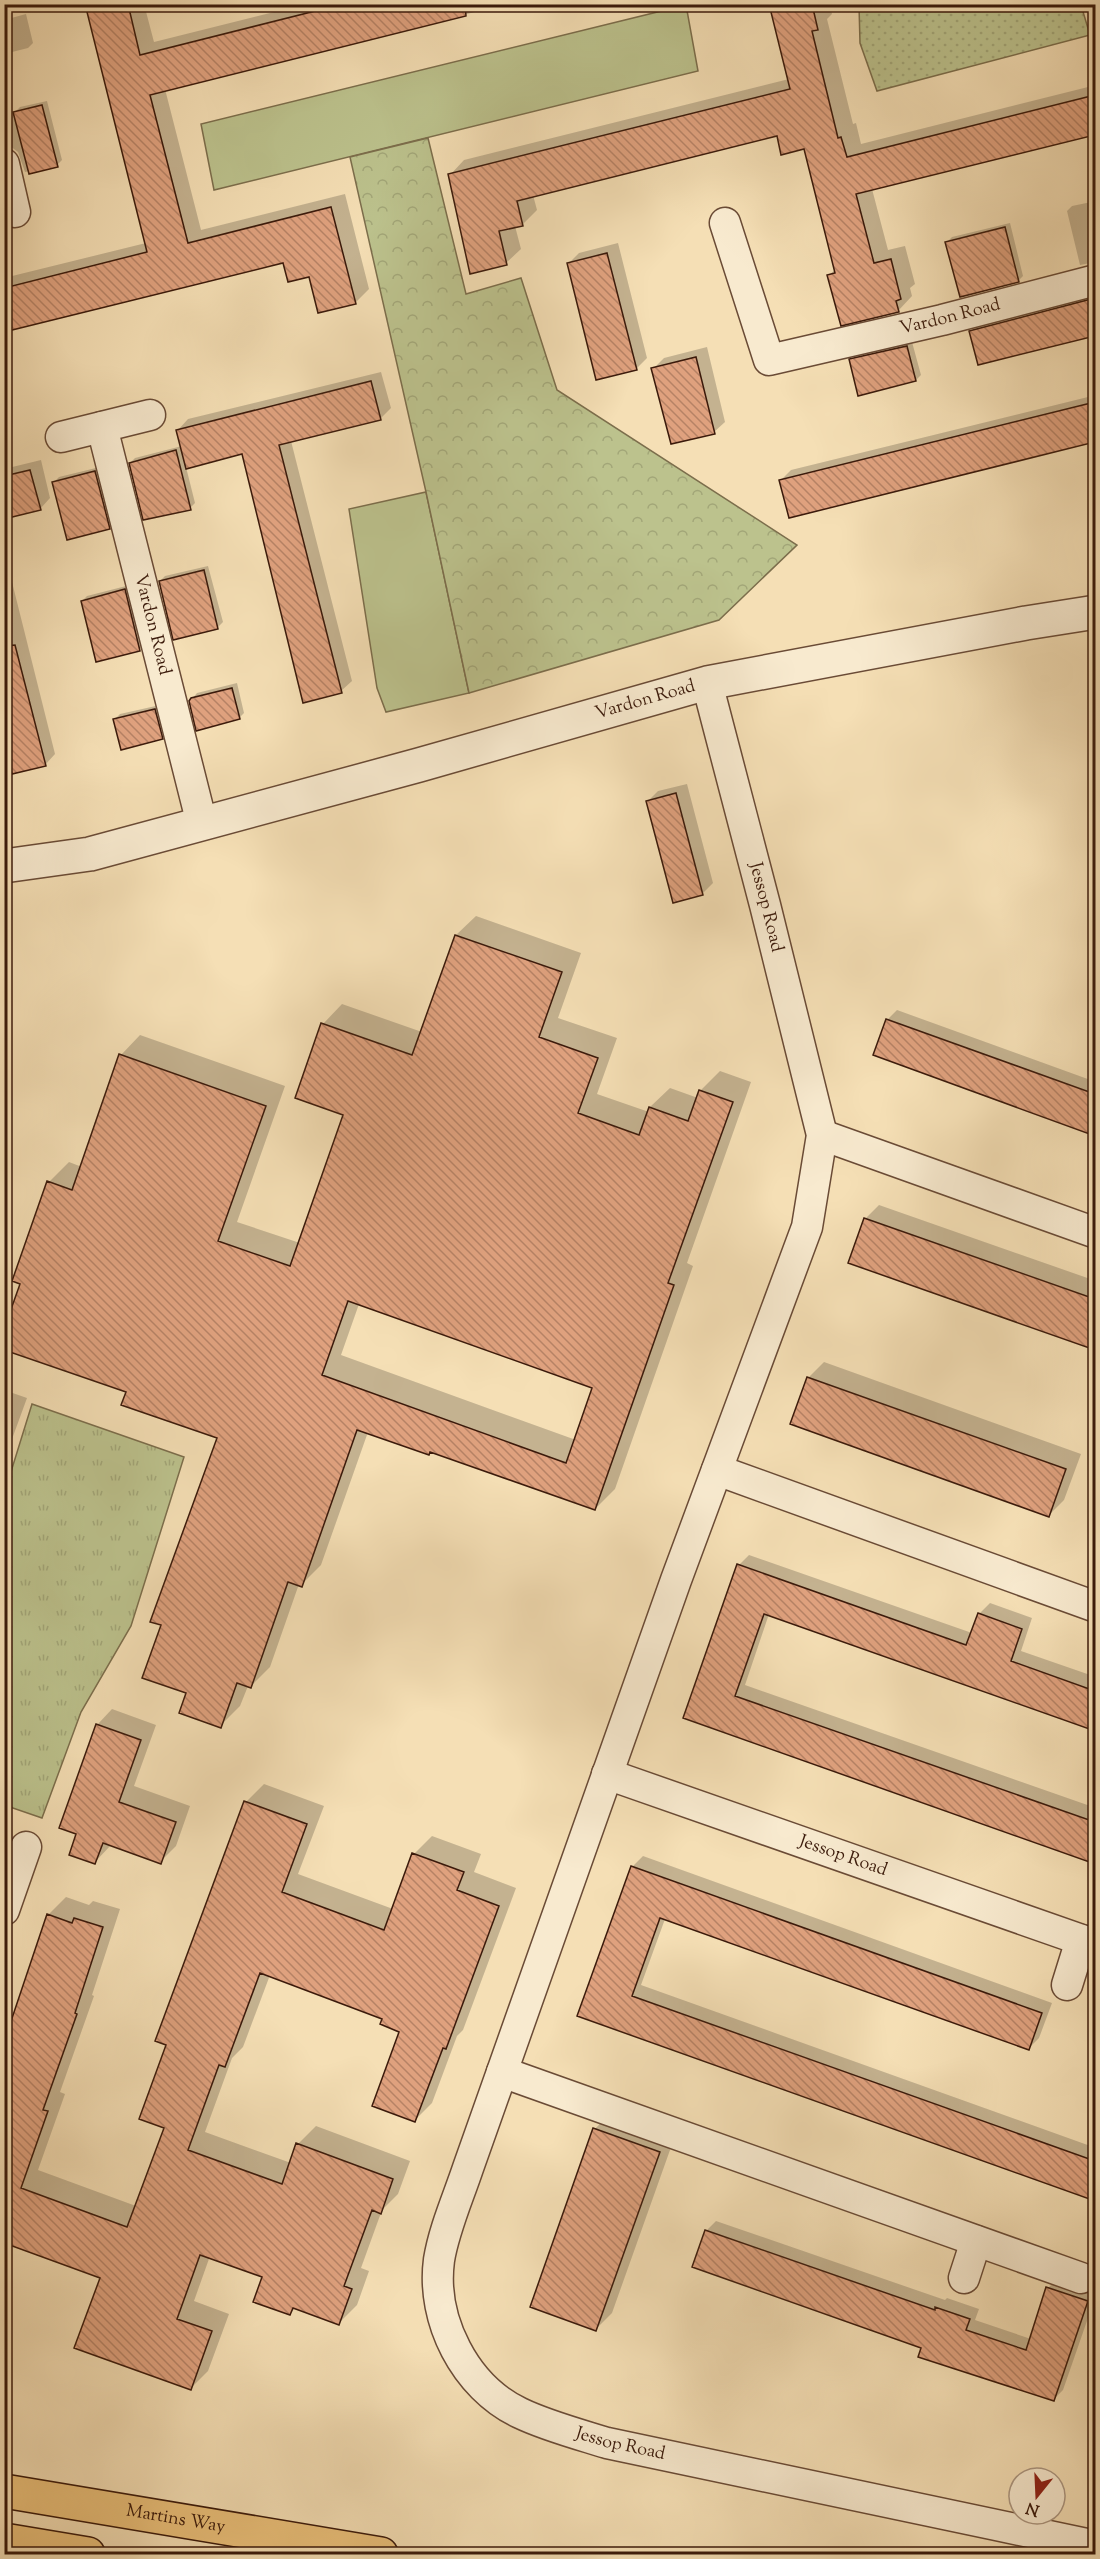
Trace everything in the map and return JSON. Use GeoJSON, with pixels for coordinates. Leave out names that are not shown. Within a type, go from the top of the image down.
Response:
{"type":"FeatureCollection","features":[{"type":"Feature","properties":{"kind":"main road","name":"Martins Way"},"geometry":{"type":"LineString","coordinates":[[4,2491],[381,2554]]}},
{"type":"Feature","properties":{"kind":"main road"},"geometry":{"type":"LineString","coordinates":[[4,2540],[88,2554]]}},
{"type":"Feature","properties":{"kind":"street"},"geometry":{"type":"LineString","coordinates":[[4,164],[15,212]]}},
{"type":"Feature","properties":{"kind":"street","name":"Vardon Road"},"geometry":{"type":"LineString","coordinates":[[725,223],[769,360],[942,320],[1095,280]]}},
{"type":"Feature","properties":{"kind":"street"},"geometry":{"type":"LineString","coordinates":[[62,437],[150,415]]}},
{"type":"Feature","properties":{"kind":"street","name":"Vardon Road"},"geometry":{"type":"LineString","coordinates":[[102,427],[202,824]]}},
{"type":"Feature","properties":{"kind":"street","name":"Vardon Road"},"geometry":{"type":"LineString","coordinates":[[4,866],[90,854],[707,683],[1095,612]]}},
{"type":"Feature","properties":{"kind":"street","name":"Jessop Road"},"geometry":{"type":"LineString","coordinates":[[707,683],[822,1135],[807,1227],[607,1774],[447,2229],[440,2258],[438,2281],[447,2332],[468,2369],[493,2395],[518,2412],[607,2444],[1095,2546]]}},
{"type":"Feature","properties":{"kind":"street"},"geometry":{"type":"LineString","coordinates":[[822,1135],[1095,1233]]}},
{"type":"Feature","properties":{"kind":"street"},"geometry":{"type":"LineString","coordinates":[[717,1470],[1095,1607]]}},
{"type":"Feature","properties":{"kind":"street","name":"Jessop Road"},"geometry":{"type":"LineString","coordinates":[[607,1774],[1088,1943],[1067,1985]]}},
{"type":"Feature","properties":{"kind":"street"},"geometry":{"type":"LineString","coordinates":[[6,1900],[26,1847]]}},
{"type":"Feature","properties":{"kind":"street"},"geometry":{"type":"LineString","coordinates":[[502,2072],[1081,2278]]}},
{"type":"Feature","properties":{"kind":"street"},"geometry":{"type":"LineString","coordinates":[[964,2278],[976,2241]]}},
{"type":"Feature","properties":{"kind":"green space"},"geometry":{"type":"Polygon","coordinates":[[[686,5],[698,71],[214,190],[201,124],[686,5]]]}},
{"type":"Feature","properties":{"kind":"green space"},"geometry":{"type":"Polygon","coordinates":[[[859,5],[1081,5],[1090,35],[877,91],[860,43],[859,5]]]}},
{"type":"Feature","properties":{"kind":"green space"},"geometry":{"type":"Polygon","coordinates":[[[428,138],[466,294],[521,278],[557,390],[797,545],[719,620],[469,693],[350,157],[428,138]]]}},
{"type":"Feature","properties":{"kind":"green space"},"geometry":{"type":"Polygon","coordinates":[[[426,492],[469,693],[386,712],[377,688],[349,509],[426,492]]]}},
{"type":"Feature","properties":{"kind":"green space"},"geometry":{"type":"Polygon","coordinates":[[[32,1404],[184,1457],[131,1626],[81,1712],[42,1818],[4,1805],[5,1491],[32,1404]]]}},
{"type":"Feature","properties":{"kind":"building"},"geometry":{"type":"Polygon","coordinates":[[[85,4],[128,4],[140,55],[343,4],[465,4],[466,16],[150,95],[188,243],[331,207],[356,304],[318,313],[309,277],[288,282],[283,263],[4,332],[4,288],[147,252],[85,4]]]}},
{"type":"Feature","properties":{"kind":"building"},"geometry":{"type":"Polygon","coordinates":[[[769,4],[812,4],[818,30],[812,31],[838,138],[841,137],[847,157],[1095,95],[1095,135],[856,194],[874,263],[891,259],[901,299],[896,301],[899,312],[841,326],[827,275],[835,273],[804,149],[781,155],[777,136],[517,201],[523,226],[499,231],[507,265],[470,274],[448,174],[790,89],[769,4]]]}},
{"type":"Feature","properties":{"kind":"building"},"geometry":{"type":"Polygon","coordinates":[[[42,105],[58,167],[29,174],[13,112],[42,105]]]}},
{"type":"Feature","properties":{"kind":"building"},"geometry":{"type":"Polygon","coordinates":[[[1005,227],[1019,282],[960,297],[945,242],[1005,227]]]}},
{"type":"Feature","properties":{"kind":"building"},"geometry":{"type":"Polygon","coordinates":[[[607,253],[637,370],[596,380],[567,263],[607,253]]]}},
{"type":"Feature","properties":{"kind":"building"},"geometry":{"type":"Polygon","coordinates":[[[1095,298],[1095,336],[978,365],[969,331],[1095,298]]]}},
{"type":"Feature","properties":{"kind":"building"},"geometry":{"type":"Polygon","coordinates":[[[907,346],[916,381],[858,396],[849,359],[907,346]]]}},
{"type":"Feature","properties":{"kind":"building"},"geometry":{"type":"Polygon","coordinates":[[[696,357],[715,434],[671,444],[651,368],[696,357]]]}},
{"type":"Feature","properties":{"kind":"building"},"geometry":{"type":"Polygon","coordinates":[[[371,381],[381,420],[279,445],[342,693],[303,703],[242,454],[186,469],[176,430],[371,381]]]}},
{"type":"Feature","properties":{"kind":"building"},"geometry":{"type":"Polygon","coordinates":[[[1095,402],[1095,442],[789,518],[779,480],[1095,402]]]}},
{"type":"Feature","properties":{"kind":"building"},"geometry":{"type":"Polygon","coordinates":[[[176,450],[191,510],[143,520],[129,463],[176,450]]]}},
{"type":"Feature","properties":{"kind":"building"},"geometry":{"type":"Polygon","coordinates":[[[30,470],[41,510],[4,519],[4,476],[30,470]]]}},
{"type":"Feature","properties":{"kind":"building"},"geometry":{"type":"Polygon","coordinates":[[[95,471],[110,529],[67,540],[52,482],[95,471]]]}},
{"type":"Feature","properties":{"kind":"building"},"geometry":{"type":"Polygon","coordinates":[[[204,570],[218,629],[173,640],[159,581],[204,570]]]}},
{"type":"Feature","properties":{"kind":"building"},"geometry":{"type":"Polygon","coordinates":[[[125,589],[140,651],[96,662],[81,601],[125,589]]]}},
{"type":"Feature","properties":{"kind":"building"},"geometry":{"type":"Polygon","coordinates":[[[15,645],[46,766],[12,774],[4,742],[4,646],[15,645]]]}},
{"type":"Feature","properties":{"kind":"building"},"geometry":{"type":"Polygon","coordinates":[[[232,688],[240,719],[196,731],[189,701],[191,698],[232,688]]]}},
{"type":"Feature","properties":{"kind":"building"},"geometry":{"type":"Polygon","coordinates":[[[155,709],[163,739],[121,750],[113,719],[155,709]]]}},
{"type":"Feature","properties":{"kind":"building"},"geometry":{"type":"Polygon","coordinates":[[[676,793],[703,895],[673,903],[646,801],[676,793]]]}},
{"type":"Feature","properties":{"kind":"building"},"geometry":{"type":"Polygon","coordinates":[[[455,935],[562,972],[539,1037],[598,1058],[578,1113],[639,1135],[649,1107],[688,1121],[699,1090],[733,1102],[668,1283],[674,1285],[595,1510],[430,1452],[429,1455],[357,1430],[302,1587],[288,1582],[251,1688],[237,1683],[221,1728],[179,1713],[186,1693],[142,1678],[161,1625],[150,1622],[217,1438],[121,1405],[126,1392],[4,1350],[4,1329],[20,1284],[12,1281],[47,1181],[72,1190],[119,1054],[266,1106],[218,1241],[290,1266],[343,1115],[295,1098],[321,1023],[412,1055],[455,935]],[[348,1301],[322,1375],[566,1463],[592,1388],[348,1301]]]}},
{"type":"Feature","properties":{"kind":"building"},"geometry":{"type":"Polygon","coordinates":[[[886,1019],[1095,1094],[1095,1136],[873,1055],[886,1019]]]}},
{"type":"Feature","properties":{"kind":"building"},"geometry":{"type":"Polygon","coordinates":[[[864,1218],[1095,1299],[1095,1350],[848,1263],[864,1218]]]}},
{"type":"Feature","properties":{"kind":"building"},"geometry":{"type":"Polygon","coordinates":[[[807,1377],[1066,1469],[1049,1517],[790,1424],[807,1377]]]}},
{"type":"Feature","properties":{"kind":"building"},"geometry":{"type":"Polygon","coordinates":[[[737,1564],[966,1645],[978,1613],[1022,1629],[1011,1661],[1095,1691],[1095,1731],[764,1614],[735,1696],[1095,1822],[1095,1864],[683,1718],[737,1564]]]}},
{"type":"Feature","properties":{"kind":"building"},"geometry":{"type":"Polygon","coordinates":[[[96,1724],[141,1740],[119,1802],[176,1822],[161,1864],[103,1843],[95,1864],[69,1855],[76,1834],[59,1828],[96,1724]]]}},
{"type":"Feature","properties":{"kind":"building"},"geometry":{"type":"Polygon","coordinates":[[[244,1801],[307,1824],[282,1892],[384,1930],[412,1853],[464,1872],[457,1890],[499,1906],[446,2049],[443,2048],[415,2122],[372,2106],[399,2032],[380,2024],[382,2019],[260,1973],[225,2067],[219,2065],[188,2150],[282,2184],[296,2143],[393,2179],[381,2214],[372,2210],[344,2286],[352,2289],[339,2325],[293,2308],[290,2315],[253,2302],[262,2277],[200,2255],[177,2319],[212,2331],[191,2390],[74,2348],[100,2278],[4,2243],[4,2042],[47,1914],[72,1923],[74,1918],[103,1927],[75,2013],[77,2014],[43,2110],[48,2111],[21,2188],[127,2227],[164,2128],[139,2119],[166,2045],[155,2041],[244,1801]]]}},
{"type":"Feature","properties":{"kind":"building"},"geometry":{"type":"Polygon","coordinates":[[[631,1866],[1042,2013],[1029,2050],[660,1918],[632,1996],[1095,2161],[1095,2201],[577,2016],[631,1866]]]}},
{"type":"Feature","properties":{"kind":"building"},"geometry":{"type":"Polygon","coordinates":[[[593,2128],[660,2152],[596,2331],[530,2307],[593,2128]]]}},
{"type":"Feature","properties":{"kind":"building"},"geometry":{"type":"Polygon","coordinates":[[[705,2230],[935,2310],[935,2307],[970,2319],[966,2330],[1026,2350],[1046,2287],[1088,2301],[1054,2401],[918,2357],[921,2348],[692,2267],[705,2230]]]}}]}
